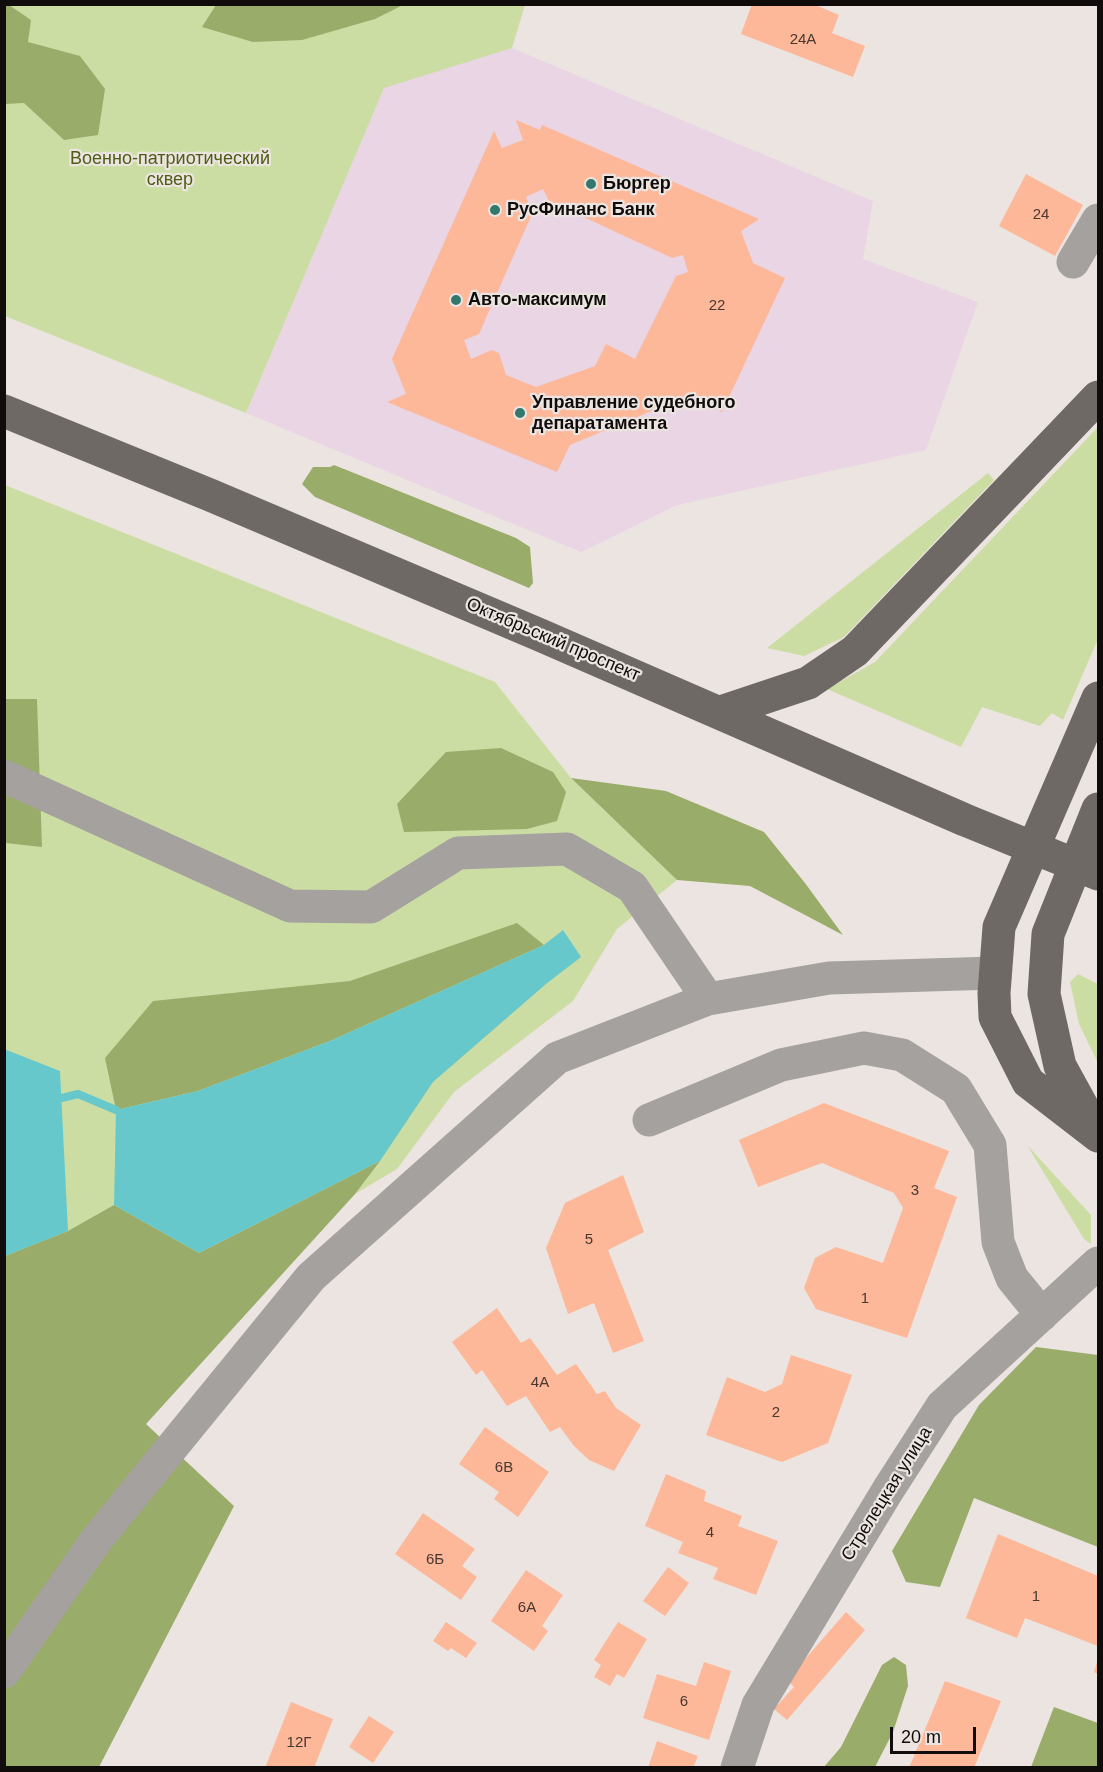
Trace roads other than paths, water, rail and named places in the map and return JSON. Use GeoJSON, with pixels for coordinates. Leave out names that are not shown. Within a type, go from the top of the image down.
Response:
{"type":"FeatureCollection","features":[{"type":"Feature","properties":{"kind":"main road"},"geometry":{"type":"LineString","coordinates":[[721,712],[808,683],[855,651],[1098,397]]}},
{"type":"Feature","properties":{"kind":"main road","name":"Октябрьский проспект"},"geometry":{"type":"LineString","coordinates":[[4,411],[251,512],[721,712],[965,820],[1098,874]]}},
{"type":"Feature","properties":{"kind":"main road"},"geometry":{"type":"LineString","coordinates":[[1098,698],[999,927],[995,973],[995,1017],[1028,1082],[1098,1137]]}},
{"type":"Feature","properties":{"kind":"main road"},"geometry":{"type":"LineString","coordinates":[[1098,809],[1048,934],[1044,994],[1060,1066],[1098,1137]]}},
{"type":"Feature","properties":{"kind":"street"},"geometry":{"type":"LineString","coordinates":[[1073,262],[1098,220]]}},
{"type":"Feature","properties":{"kind":"street"},"geometry":{"type":"LineString","coordinates":[[4,776],[290,906],[370,907],[458,853],[567,849],[632,887],[708,999]]}},
{"type":"Feature","properties":{"kind":"street"},"geometry":{"type":"LineString","coordinates":[[4,1672],[97,1539],[311,1277],[557,1058],[708,999],[829,978],[995,973]]}},
{"type":"Feature","properties":{"kind":"street"},"geometry":{"type":"LineString","coordinates":[[649,1120],[781,1065],[864,1048],[902,1055],[956,1089],[990,1145],[998,1242],[1012,1278],[1042,1315]]}},
{"type":"Feature","properties":{"kind":"street","name":"Стрелецкая улица"},"geometry":{"type":"LineString","coordinates":[[736,1767],[758,1705],[888,1490],[942,1406],[1042,1315],[1098,1260]]}},
{"type":"Feature","properties":{"kind":"water"},"geometry":{"type":"Polygon","coordinates":[[[563,930],[581,957],[546,984],[433,1082],[380,1161],[199,1253],[114,1205],[116,1110],[198,1091],[330,1041],[544,945],[563,930]]]}},
{"type":"Feature","properties":{"kind":"water"},"geometry":{"type":"Polygon","coordinates":[[[4,1049],[60,1071],[68,1231],[5,1256],[4,1049]]]}},
{"type":"Feature","properties":{"kind":"waterway"},"geometry":{"type":"LineString","coordinates":[[62,1098],[78,1094],[116,1110]]}},
{"type":"Feature","properties":{"kind":"place","name":"Бюргер"},"geometry":{"type":"Point","coordinates":[591,184]}},
{"type":"Feature","properties":{"kind":"place","name":"РусФинанс Банк"},"geometry":{"type":"Point","coordinates":[495,210]}},
{"type":"Feature","properties":{"kind":"place","name":"Авто-максимум"},"geometry":{"type":"Point","coordinates":[456,300]}},
{"type":"Feature","properties":{"kind":"place","name":"Управление судебного депаратамента"},"geometry":{"type":"Point","coordinates":[520,413]}},
{"type":"Feature","properties":{"kind":"park label","name":"Военно-патриотический сквер"},"geometry":{"type":"Point","coordinates":[170,169]}}]}
